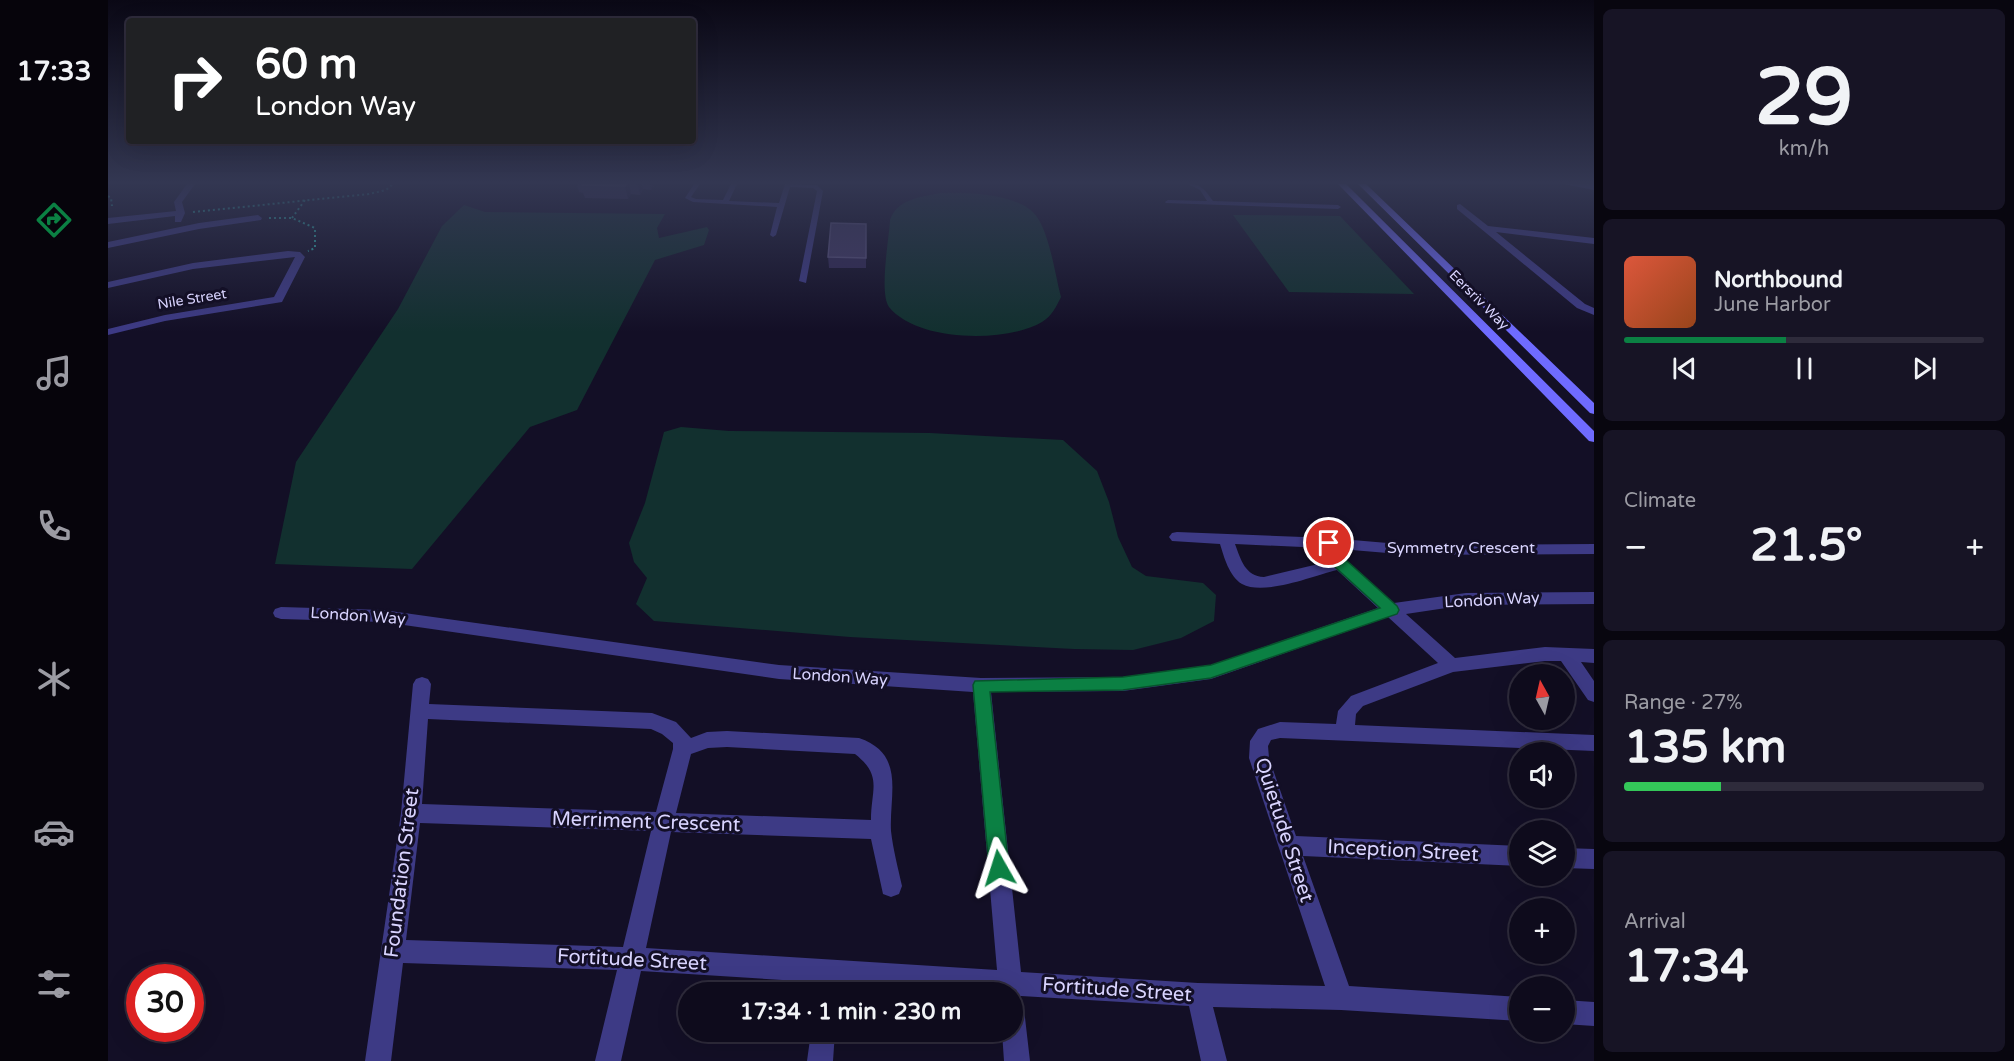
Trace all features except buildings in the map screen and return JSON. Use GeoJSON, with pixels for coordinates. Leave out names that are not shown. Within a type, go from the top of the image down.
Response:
{"type":"FeatureCollection","features":[{"type":"Feature","properties":{"kind":"main road","name":"Eersriv Way"},"geometry":{"type":"LineString","coordinates":[[1391,234],[1594,438]]}},
{"type":"Feature","properties":{"kind":"main road","name":"Eersriv Way"},"geometry":{"type":"LineString","coordinates":[[1413,234],[1594,410]]}},
{"type":"Feature","properties":{"kind":"street"},"geometry":{"type":"LineString","coordinates":[[108,245],[162,234]]}},
{"type":"Feature","properties":{"kind":"street"},"geometry":{"type":"LineString","coordinates":[[1493,234],[1581,306],[1594,312]]}},
{"type":"Feature","properties":{"kind":"street"},"geometry":{"type":"LineString","coordinates":[[1532,234],[1594,241]]}},
{"type":"Feature","properties":{"kind":"street"},"geometry":{"type":"LineString","coordinates":[[108,285],[202,265],[288,254],[300,256]]}},
{"type":"Feature","properties":{"kind":"street","name":"Nile Street"},"geometry":{"type":"LineString","coordinates":[[108,332],[165,318],[281,299],[300,256]]}},
{"type":"Feature","properties":{"kind":"street","name":"Symmetry Crescent"},"geometry":{"type":"LineString","coordinates":[[1177,537],[1329,543],[1423,550],[1594,549]]}},
{"type":"Feature","properties":{"kind":"street"},"geometry":{"type":"LineString","coordinates":[[1225,538],[1242,577],[1255,584],[1340,564]]}},
{"type":"Feature","properties":{"kind":"street"},"geometry":{"type":"LineString","coordinates":[[1329,543],[1340,564],[1452,665]]}},
{"type":"Feature","properties":{"kind":"street","name":"London Way"},"geometry":{"type":"LineString","coordinates":[[281,613],[383,616],[779,672],[981,685],[1123,684],[1211,672],[1391,610],[1466,599],[1594,598]]}},
{"type":"Feature","properties":{"kind":"street"},"geometry":{"type":"LineString","coordinates":[[1594,656],[1533,654],[1452,665],[1357,701],[1347,711],[1345,734],[1594,743]]}},
{"type":"Feature","properties":{"kind":"street"},"geometry":{"type":"LineString","coordinates":[[1565,654],[1594,694]]}},
{"type":"Feature","properties":{"kind":"street","name":"Foundation Street"},"geometry":{"type":"LineString","coordinates":[[378,1061],[411,813],[423,684]]}},
{"type":"Feature","properties":{"kind":"street"},"geometry":{"type":"LineString","coordinates":[[981,685],[1010,982]]}},
{"type":"Feature","properties":{"kind":"street"},"geometry":{"type":"LineString","coordinates":[[420,711],[652,721],[669,728],[683,744]]}},
{"type":"Feature","properties":{"kind":"street","name":"Quietude Street"},"geometry":{"type":"LineString","coordinates":[[1341,998],[1259,758],[1258,740],[1270,731],[1280,730],[1345,734]]}},
{"type":"Feature","properties":{"kind":"street"},"geometry":{"type":"LineString","coordinates":[[683,744],[727,739],[859,746],[875,757],[885,777],[880,830],[891,886]]}},
{"type":"Feature","properties":{"kind":"street"},"geometry":{"type":"LineString","coordinates":[[608,1061],[683,744]]}},
{"type":"Feature","properties":{"kind":"street","name":"Merriment Crescent"},"geometry":{"type":"LineString","coordinates":[[411,813],[880,830]]}},
{"type":"Feature","properties":{"kind":"street","name":"Inception Street"},"geometry":{"type":"LineString","coordinates":[[1287,845],[1509,855]]}},
{"type":"Feature","properties":{"kind":"street"},"geometry":{"type":"LineString","coordinates":[[1575,859],[1594,860]]}},
{"type":"Feature","properties":{"kind":"street","name":"Fortitude Street"},"geometry":{"type":"LineString","coordinates":[[392,951],[633,959],[827,982]]}},
{"type":"Feature","properties":{"kind":"street","name":"Fortitude Street"},"geometry":{"type":"LineString","coordinates":[[1023,988],[1341,998],[1509,1008]]}},
{"type":"Feature","properties":{"kind":"street"},"geometry":{"type":"LineString","coordinates":[[1198,995],[1214,1061]]}},
{"type":"Feature","properties":{"kind":"street"},"geometry":{"type":"LineString","coordinates":[[1575,1013],[1594,1014]]}},
{"type":"Feature","properties":{"kind":"street"},"geometry":{"type":"LineString","coordinates":[[820,1061],[822,1042]]}},
{"type":"Feature","properties":{"kind":"street"},"geometry":{"type":"LineString","coordinates":[[1015,1042],[1017,1061]]}},
{"type":"Feature","properties":{"kind":"lane"},"geometry":{"type":"LineString","coordinates":[[803,281],[812,234]]}},
{"type":"Feature","properties":{"kind":"path"},"geometry":{"type":"LineString","coordinates":[[300,256],[315,248],[315,234]]}},
{"type":"Feature","properties":{"kind":"green space"},"geometry":{"type":"Polygon","coordinates":[[[438,234],[658,234],[659,238],[679,234],[708,234],[704,245],[655,260],[577,410],[530,427],[412,569],[275,564],[296,462],[398,309],[438,234]]]}},
{"type":"Feature","properties":{"kind":"green space"},"geometry":{"type":"Polygon","coordinates":[[[888,234],[1045,234],[1061,297],[1045,320],[1026,329],[985,336],[940,333],[902,319],[889,307],[885,290],[888,234]]]}},
{"type":"Feature","properties":{"kind":"green space"},"geometry":{"type":"Polygon","coordinates":[[[1246,234],[1357,234],[1414,294],[1289,292],[1246,234]]]}},
{"type":"Feature","properties":{"kind":"green space"},"geometry":{"type":"Polygon","coordinates":[[[681,427],[729,431],[930,433],[1063,440],[1097,471],[1109,502],[1118,537],[1132,567],[1146,576],[1203,583],[1216,595],[1214,621],[1181,638],[1133,650],[850,637],[654,621],[636,604],[647,578],[634,562],[629,543],[645,503],[664,432],[681,427]]]}},
{"type":"Feature","properties":{"kind":"route"},"geometry":{"type":"LineString","coordinates":[[999,868],[981,685],[1123,684],[1211,672],[1391,610],[1340,564],[1329,543]]}}]}
